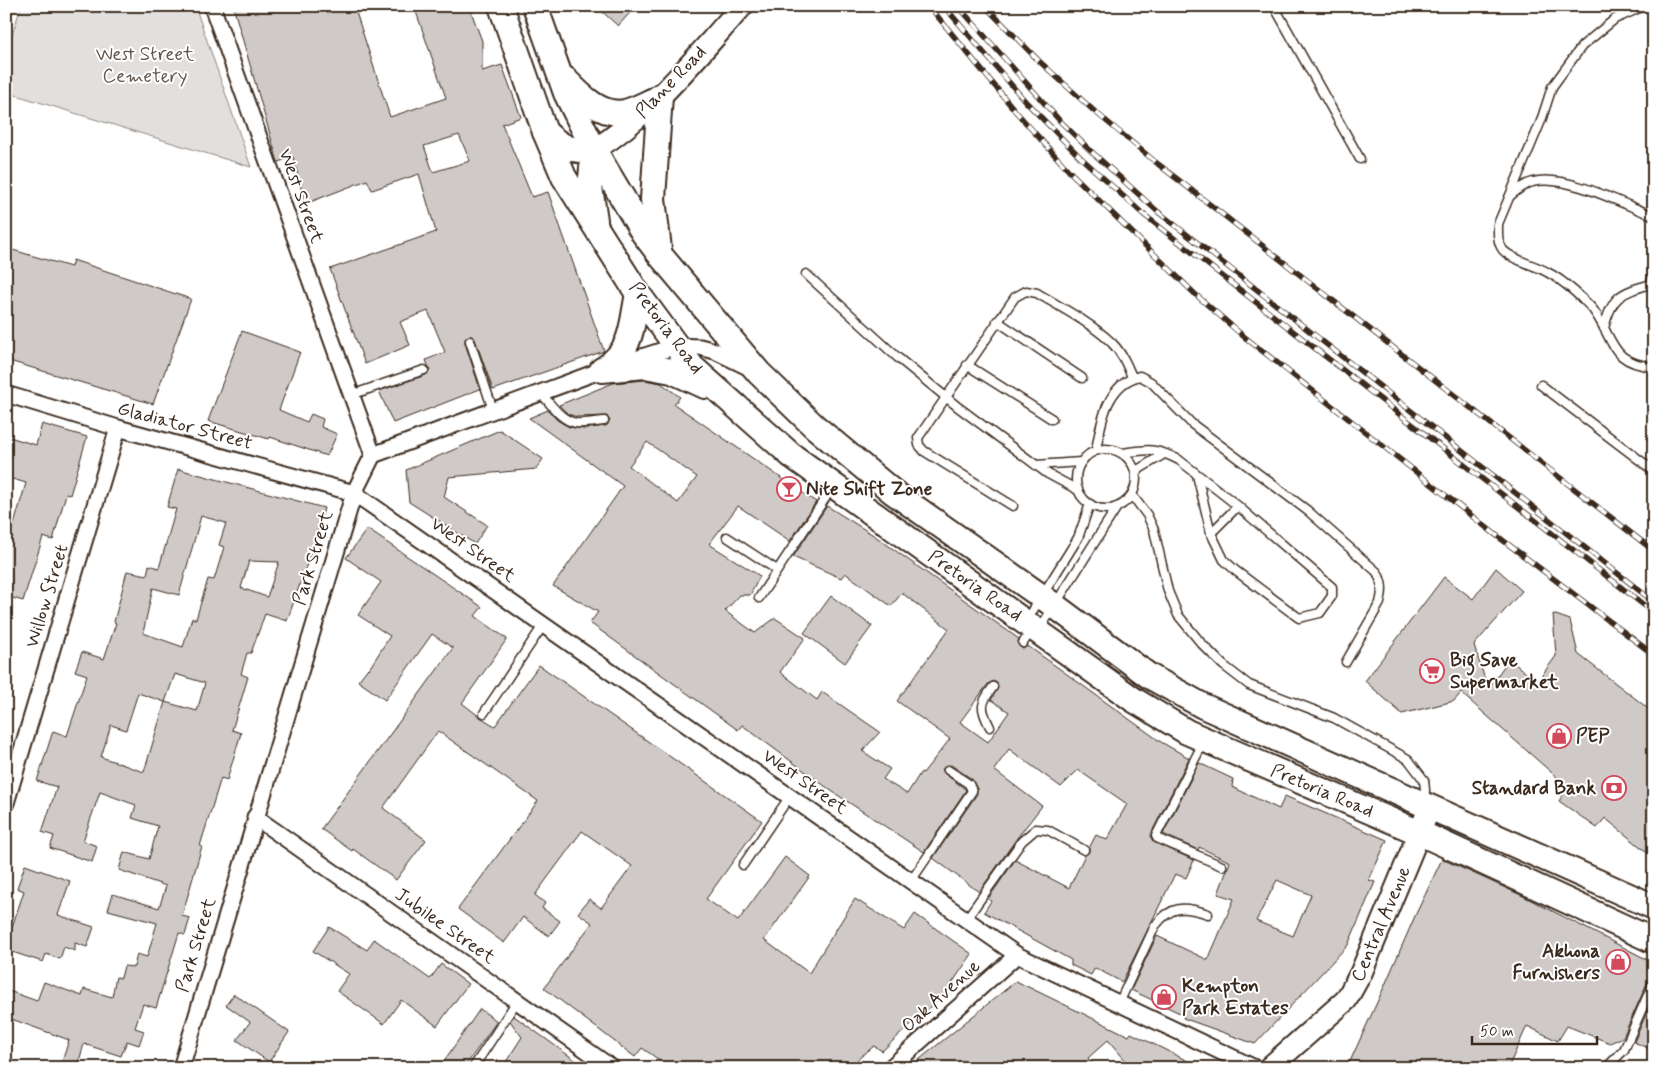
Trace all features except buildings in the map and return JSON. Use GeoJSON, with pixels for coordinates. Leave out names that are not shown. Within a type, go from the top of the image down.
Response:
{"type":"FeatureCollection","features":[{"type":"Feature","properties":{"kind":"main road","name":"Pretoria Road"},"geometry":{"type":"LineString","coordinates":[[501,6],[545,132],[564,177],[596,230],[638,294],[692,367],[720,394],[791,455],[1031,631],[1134,700],[1187,732],[1420,833],[1654,941]]}},
{"type":"Feature","properties":{"kind":"main road","name":"Pretoria Road"},"geometry":{"type":"LineString","coordinates":[[535,6],[566,93],[594,150],[644,234],[759,373],[814,426],[893,492],[1048,601],[1149,676],[1203,706],[1654,907]]}},
{"type":"Feature","properties":{"kind":"main road","name":"Plane Road"},"geometry":{"type":"LineString","coordinates":[[594,150],[615,137],[660,97],[742,6]]}},
{"type":"Feature","properties":{"kind":"main road"},"geometry":{"type":"LineString","coordinates":[[560,74],[582,96],[597,107],[614,112],[625,112],[660,97],[653,199],[660,255]]}},
{"type":"Feature","properties":{"kind":"main road"},"geometry":{"type":"LineString","coordinates":[[545,132],[556,143],[569,149],[582,152],[594,150],[590,187],[596,230]]}},
{"type":"Feature","properties":{"kind":"main road"},"geometry":{"type":"LineString","coordinates":[[603,369],[615,361],[628,342],[638,294]]}},
{"type":"Feature","properties":{"kind":"main road"},"geometry":{"type":"LineString","coordinates":[[603,369],[645,366],[658,368],[686,377],[720,394]]}},
{"type":"Feature","properties":{"kind":"main road","name":"Central Avenue"},"geometry":{"type":"LineString","coordinates":[[1270,1068],[1349,996],[1361,973],[1420,833],[1427,806]]}},
{"type":"Feature","properties":{"kind":"street","name":"West Street"},"geometry":{"type":"LineString","coordinates":[[212,6],[373,455]]}},
{"type":"Feature","properties":{"kind":"street"},"geometry":{"type":"LineString","coordinates":[[373,455],[603,369],[676,346],[700,347],[715,351],[759,373]]}},
{"type":"Feature","properties":{"kind":"street","name":"Gladiator Street"},"geometry":{"type":"LineString","coordinates":[[6,394],[118,428],[354,493]]}},
{"type":"Feature","properties":{"kind":"street","name":"Willow Street"},"geometry":{"type":"LineString","coordinates":[[6,803],[118,428]]}},
{"type":"Feature","properties":{"kind":"street","name":"Park Street"},"geometry":{"type":"LineString","coordinates":[[181,1068],[354,493],[373,455]]}},
{"type":"Feature","properties":{"kind":"street","name":"West Street"},"geometry":{"type":"LineString","coordinates":[[354,493],[1018,954],[1255,1068]]}},
{"type":"Feature","properties":{"kind":"street","name":"Jubilee Street"},"geometry":{"type":"LineString","coordinates":[[255,817],[612,1068]]}},
{"type":"Feature","properties":{"kind":"street","name":"Oak Avenue"},"geometry":{"type":"LineString","coordinates":[[890,1068],[1018,954]]}},
{"type":"Feature","properties":{"kind":"lane"},"geometry":{"type":"LineString","coordinates":[[1274,6],[1360,159]]}},
{"type":"Feature","properties":{"kind":"lane"},"geometry":{"type":"LineString","coordinates":[[1644,6],[1610,23],[1582,46],[1552,87],[1542,121],[1498,224],[1498,241],[1503,250],[1510,256],[1547,272],[1574,290],[1593,310],[1612,346],[1622,358],[1638,365],[1654,367]]}},
{"type":"Feature","properties":{"kind":"lane"},"geometry":{"type":"LineString","coordinates":[[1508,197],[1523,185],[1545,180],[1558,181],[1575,185],[1654,216]]}},
{"type":"Feature","properties":{"kind":"lane"},"geometry":{"type":"LineString","coordinates":[[1604,328],[1612,304],[1616,299],[1626,292],[1652,284],[1654,271]]}},
{"type":"Feature","properties":{"kind":"lane"},"geometry":{"type":"LineString","coordinates":[[806,274],[945,397],[1048,474],[1078,490]]}},
{"type":"Feature","properties":{"kind":"lane"},"geometry":{"type":"LineString","coordinates":[[1012,506],[924,451],[919,445],[918,438],[1015,297],[1026,291],[1037,293],[1093,328],[1113,344],[1125,360],[1132,378]]}},
{"type":"Feature","properties":{"kind":"lane"},"geometry":{"type":"LineString","coordinates":[[997,321],[1082,378]]}},
{"type":"Feature","properties":{"kind":"lane"},"geometry":{"type":"LineString","coordinates":[[470,341],[493,410]]}},
{"type":"Feature","properties":{"kind":"lane"},"geometry":{"type":"LineString","coordinates":[[967,365],[1052,419]]}},
{"type":"Feature","properties":{"kind":"lane"},"geometry":{"type":"LineString","coordinates":[[351,395],[424,370]]}},
{"type":"Feature","properties":{"kind":"lane"},"geometry":{"type":"LineString","coordinates":[[1096,450],[1101,418],[1107,405],[1118,390],[1132,378],[1140,376],[1151,382],[1192,424],[1308,512],[1377,572],[1382,585],[1383,592],[1380,603],[1346,662]]}},
{"type":"Feature","properties":{"kind":"lane"},"geometry":{"type":"LineString","coordinates":[[1540,384],[1654,471]]}},
{"type":"Feature","properties":{"kind":"lane"},"geometry":{"type":"LineString","coordinates":[[541,392],[562,416],[571,422],[604,421]]}},
{"type":"Feature","properties":{"kind":"lane"},"geometry":{"type":"LineString","coordinates":[[1105,448],[1123,453],[1130,459],[1136,471],[1136,486],[1132,495],[1126,502],[1117,507],[1108,509],[1098,508],[1083,498],[1078,490],[1076,480],[1081,462],[1087,455],[1096,450],[1105,448]]}},
{"type":"Feature","properties":{"kind":"lane"},"geometry":{"type":"LineString","coordinates":[[1123,453],[1147,449],[1179,460],[1238,506],[1332,587],[1332,596],[1320,612],[1308,617],[1299,618],[1224,560],[1211,533],[1197,475]]}},
{"type":"Feature","properties":{"kind":"lane"},"geometry":{"type":"LineString","coordinates":[[1136,471],[1164,454]]}},
{"type":"Feature","properties":{"kind":"lane"},"geometry":{"type":"LineString","coordinates":[[1036,465],[1081,462]]}},
{"type":"Feature","properties":{"kind":"lane"},"geometry":{"type":"LineString","coordinates":[[759,598],[833,487]]}},
{"type":"Feature","properties":{"kind":"lane"},"geometry":{"type":"LineString","coordinates":[[1132,495],[1151,522],[1168,591],[1178,614],[1201,643],[1223,665],[1249,685],[1334,718],[1408,759],[1424,780],[1427,806]]}},
{"type":"Feature","properties":{"kind":"lane"},"geometry":{"type":"LineString","coordinates":[[1031,631],[1048,601],[1078,538],[1090,504]]}},
{"type":"Feature","properties":{"kind":"lane"},"geometry":{"type":"LineString","coordinates":[[1211,533],[1238,506]]}},
{"type":"Feature","properties":{"kind":"lane"},"geometry":{"type":"LineString","coordinates":[[1031,631],[1048,601],[1117,507]]}},
{"type":"Feature","properties":{"kind":"lane"},"geometry":{"type":"LineString","coordinates":[[727,536],[777,570]]}},
{"type":"Feature","properties":{"kind":"lane"},"geometry":{"type":"LineString","coordinates":[[484,713],[544,624]]}},
{"type":"Feature","properties":{"kind":"lane"},"geometry":{"type":"LineString","coordinates":[[990,727],[984,715],[982,705],[993,687]]}},
{"type":"Feature","properties":{"kind":"lane"},"geometry":{"type":"LineString","coordinates":[[1204,740],[1156,838],[1222,866]]}},
{"type":"Feature","properties":{"kind":"lane"},"geometry":{"type":"LineString","coordinates":[[911,881],[972,791],[968,784],[948,770]]}},
{"type":"Feature","properties":{"kind":"lane"},"geometry":{"type":"LineString","coordinates":[[743,865],[790,796]]}},
{"type":"Feature","properties":{"kind":"lane"},"geometry":{"type":"LineString","coordinates":[[967,918],[1022,841],[1036,829],[1048,830],[1084,850]]}},
{"type":"Feature","properties":{"kind":"lane"},"geometry":{"type":"LineString","coordinates":[[1119,1003],[1155,926],[1162,917],[1174,910],[1190,908],[1208,914]]}},
{"type":"Feature","properties":{"kind":"lane"},"geometry":{"type":"LineString","coordinates":[[1606,1068],[1624,1050],[1654,981]]}},
{"type":"Feature","properties":{"kind":"lane"},"geometry":{"type":"LineString","coordinates":[[473,1068],[517,1001]]}},
{"type":"Feature","properties":{"kind":"green space","name":"West Street Cemetery"},"geometry":{"type":"Polygon","coordinates":[[[21,6],[195,6],[251,167],[6,92],[6,55],[21,6]]]}},
{"type":"Feature","properties":{"kind":"railway"},"geometry":{"type":"LineString","coordinates":[[929,6],[1017,113],[1069,171],[1195,294],[1242,335],[1496,535],[1654,655]]}},
{"type":"Feature","properties":{"kind":"railway"},"geometry":{"type":"LineString","coordinates":[[944,6],[1026,102],[1080,157],[1143,214],[1654,613]]}},
{"type":"Feature","properties":{"kind":"railway"},"geometry":{"type":"LineString","coordinates":[[958,6],[1060,121],[1157,211],[1654,602]]}},
{"type":"Feature","properties":{"kind":"railway"},"geometry":{"type":"LineString","coordinates":[[985,6],[1039,61],[1093,110],[1158,164],[1654,551]]}},
{"type":"Feature","properties":{"kind":"place","name":"Nite Shift Zone"},"geometry":{"type":"Point","coordinates":[789,489]}},
{"type":"Feature","properties":{"kind":"place","name":"Big Save Supermarket"},"geometry":{"type":"Point","coordinates":[1432,671]}},
{"type":"Feature","properties":{"kind":"place","name":"PEP"},"geometry":{"type":"Point","coordinates":[1559,736]}},
{"type":"Feature","properties":{"kind":"place","name":"Standard Bank"},"geometry":{"type":"Point","coordinates":[1614,788]}},
{"type":"Feature","properties":{"kind":"place","name":"Akhona Furnishers"},"geometry":{"type":"Point","coordinates":[1618,962]}},
{"type":"Feature","properties":{"kind":"place","name":"Kempton Park Estates"},"geometry":{"type":"Point","coordinates":[1164,997]}}]}
